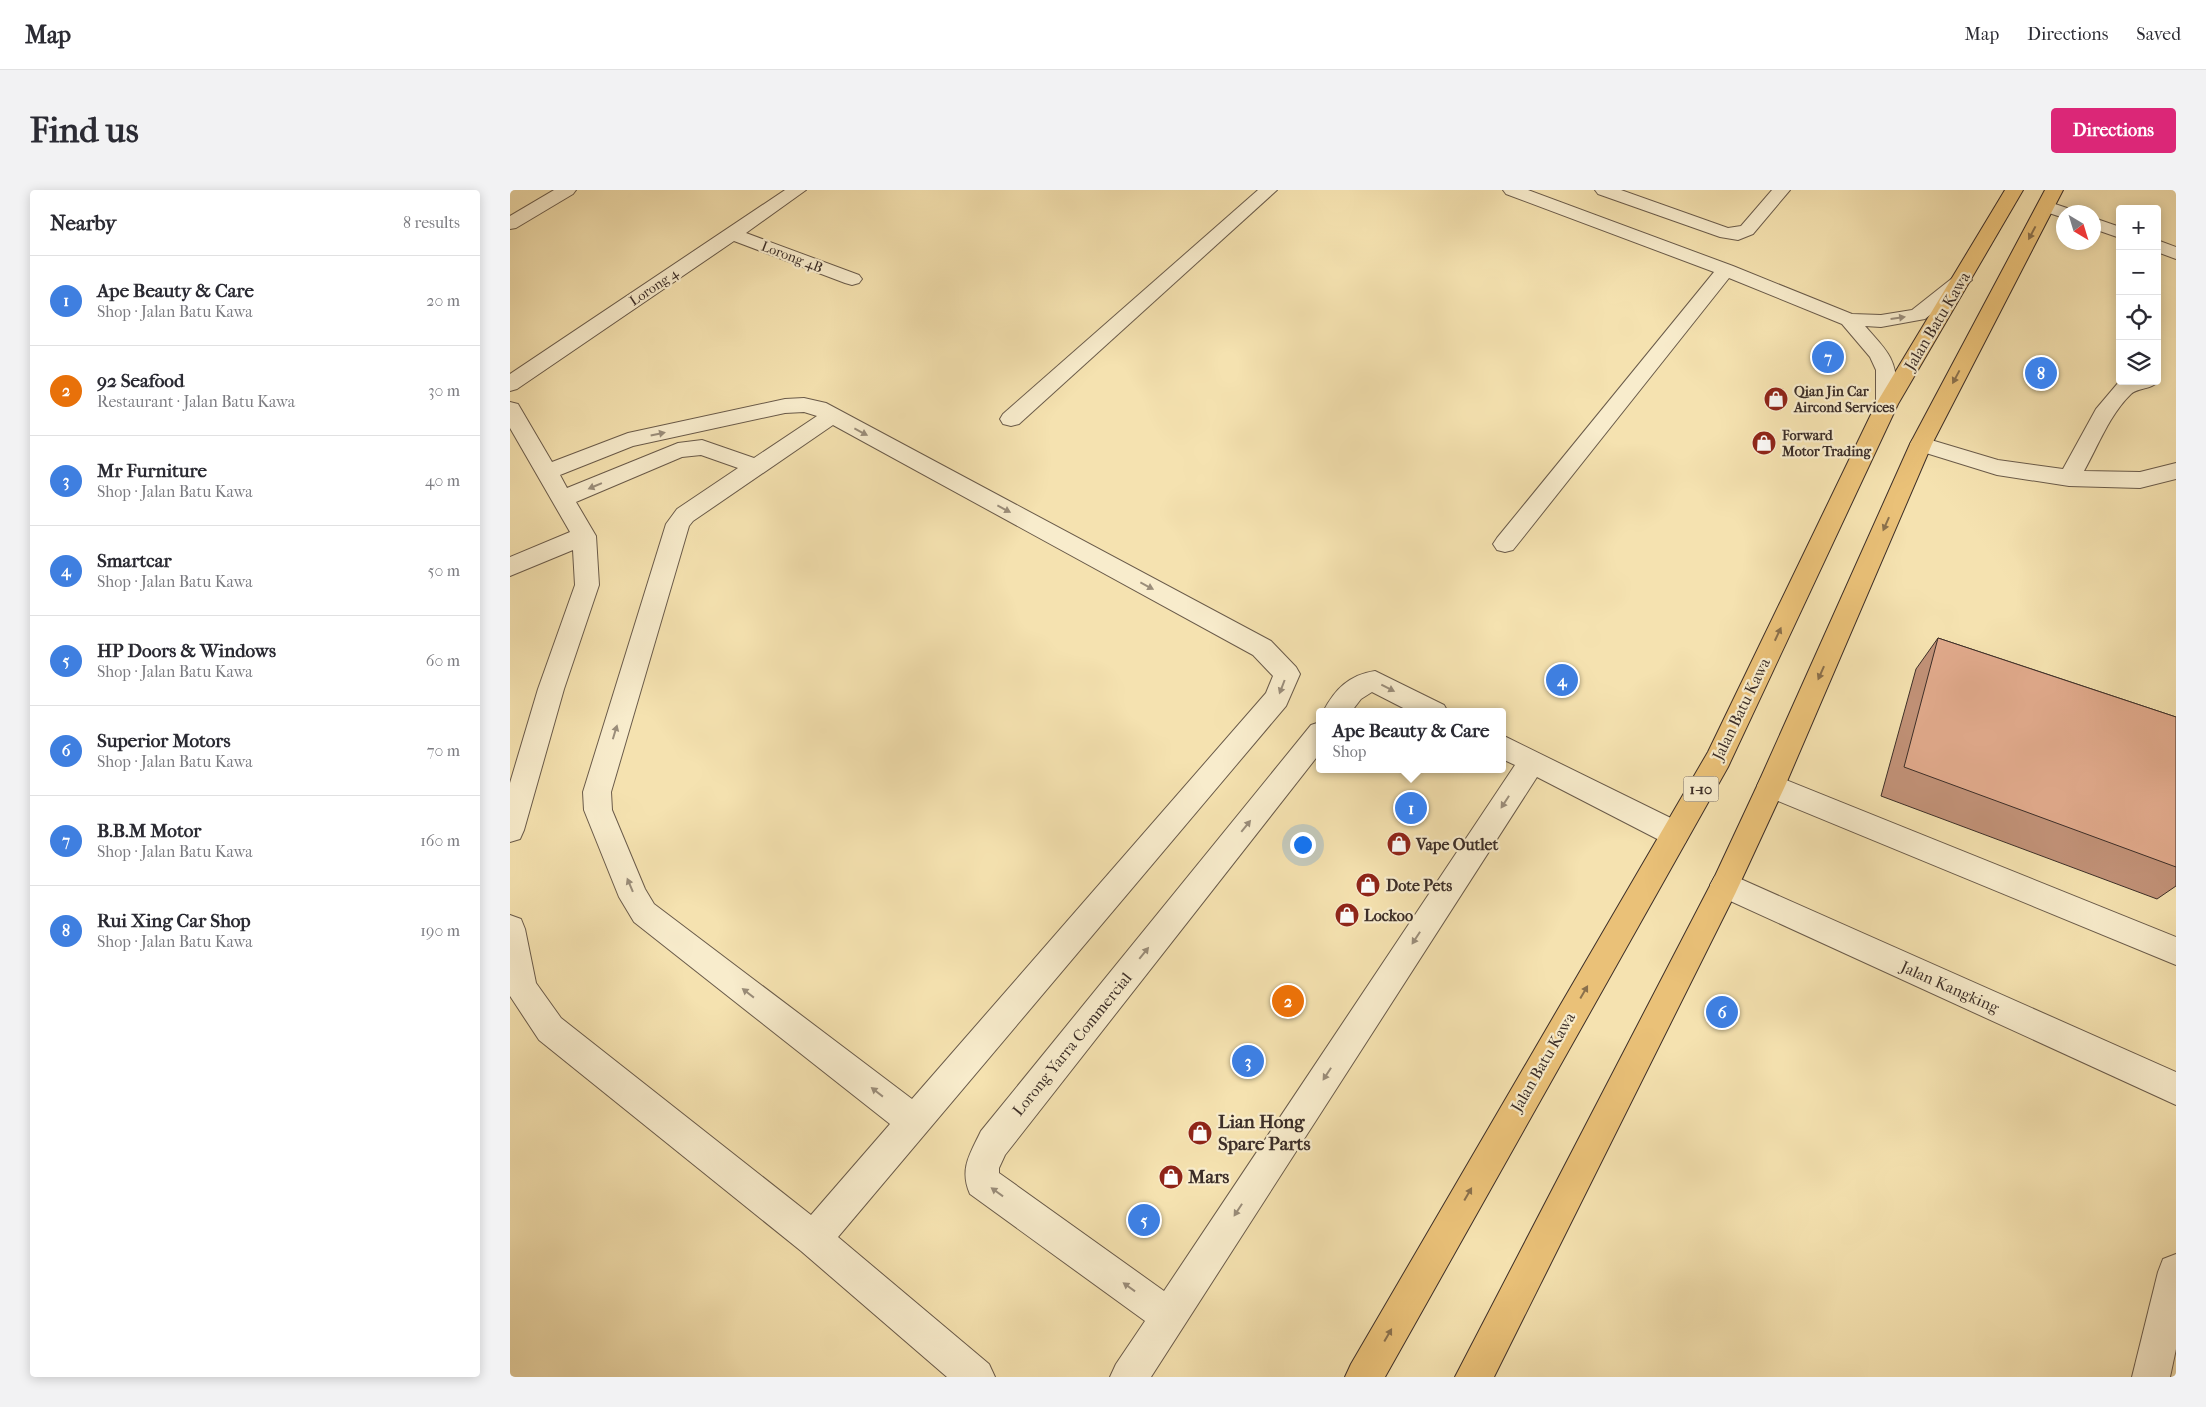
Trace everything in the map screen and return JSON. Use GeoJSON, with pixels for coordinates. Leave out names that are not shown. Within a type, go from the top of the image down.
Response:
{"type":"FeatureCollection","features":[{"type":"Feature","properties":{"kind":"highway","name":"Jalan Batu Kawa"},"geometry":{"type":"LineString","coordinates":[[1364,1377],[1718,759],[1887,404],[2014,190]]}},
{"type":"Feature","properties":{"kind":"highway"},"geometry":{"type":"LineString","coordinates":[[1474,1377],[1725,885],[1771,786],[1921,444],[2054,203]]}},
{"type":"Feature","properties":{"kind":"street"},"geometry":{"type":"LineString","coordinates":[[510,224],[567,190]]}},
{"type":"Feature","properties":{"kind":"street","name":"Lorong 4"},"geometry":{"type":"LineString","coordinates":[[510,384],[797,190]]}},
{"type":"Feature","properties":{"kind":"street"},"geometry":{"type":"LineString","coordinates":[[1011,419],[1268,190]]}},
{"type":"Feature","properties":{"kind":"street"},"geometry":{"type":"LineString","coordinates":[[1512,190],[1726,270],[1849,320],[1880,321],[1918,315],[1962,280]]}},
{"type":"Feature","properties":{"kind":"street"},"geometry":{"type":"LineString","coordinates":[[1604,190],[1726,233],[1738,234],[1747,230],[1781,190]]}},
{"type":"Feature","properties":{"kind":"street"},"geometry":{"type":"LineString","coordinates":[[2101,225],[2116,231]]}},
{"type":"Feature","properties":{"kind":"street","name":"Lorong 4B"},"geometry":{"type":"LineString","coordinates":[[732,234],[852,280]]}},
{"type":"Feature","properties":{"kind":"street"},"geometry":{"type":"LineString","coordinates":[[2161,247],[2176,253]]}},
{"type":"Feature","properties":{"kind":"street"},"geometry":{"type":"LineString","coordinates":[[1505,544],[1726,270]]}},
{"type":"Feature","properties":{"kind":"street"},"geometry":{"type":"LineString","coordinates":[[1849,320],[1879,355],[1886,370],[1887,404]]}},
{"type":"Feature","properties":{"kind":"street"},"geometry":{"type":"LineString","coordinates":[[2069,478],[2104,414],[2126,388],[2136,385]]}},
{"type":"Feature","properties":{"kind":"street"},"geometry":{"type":"LineString","coordinates":[[547,472],[628,440],[785,406],[804,405],[818,408],[1262,648],[1287,674],[1277,699],[813,1239]]}},
{"type":"Feature","properties":{"kind":"street"},"geometry":{"type":"LineString","coordinates":[[510,409],[584,536],[587,585],[551,689],[510,830]]}},
{"type":"Feature","properties":{"kind":"street"},"geometry":{"type":"LineString","coordinates":[[832,416],[685,515],[678,524],[597,792],[598,810],[634,897],[644,913],[915,1122]]}},
{"type":"Feature","properties":{"kind":"street"},"geometry":{"type":"LineString","coordinates":[[1921,444],[1997,467],[2069,478],[2140,480],[2176,471]]}},
{"type":"Feature","properties":{"kind":"street"},"geometry":{"type":"LineString","coordinates":[[563,499],[678,450],[702,447],[757,467]]}},
{"type":"Feature","properties":{"kind":"street"},"geometry":{"type":"LineString","coordinates":[[510,567],[584,536]]}},
{"type":"Feature","properties":{"kind":"street"},"geometry":{"type":"LineString","coordinates":[[1340,708],[1362,683],[1375,681],[1427,708]]}},
{"type":"Feature","properties":{"kind":"street","name":"Lorong Yarra Commercial"},"geometry":{"type":"LineString","coordinates":[[1168,1316],[982,1182],[982,1167],[993,1143],[1316,738]]}},
{"type":"Feature","properties":{"kind":"street"},"geometry":{"type":"LineString","coordinates":[[1506,748],[1675,834]]}},
{"type":"Feature","properties":{"kind":"street"},"geometry":{"type":"LineString","coordinates":[[1129,1377],[1532,762]]}},
{"type":"Feature","properties":{"kind":"street"},"geometry":{"type":"LineString","coordinates":[[1771,786],[2176,951]]}},
{"type":"Feature","properties":{"kind":"street","name":"Jalan Kangking"},"geometry":{"type":"LineString","coordinates":[[1725,885],[2176,1089]]}},
{"type":"Feature","properties":{"kind":"street"},"geometry":{"type":"LineString","coordinates":[[510,929],[522,988],[550,1029],[813,1239],[976,1377]]}},
{"type":"Feature","properties":{"kind":"street"},"geometry":{"type":"LineString","coordinates":[[2151,1377],[2176,1272]]}},
{"type":"Feature","properties":{"kind":"building"},"geometry":{"type":"Polygon","coordinates":[[[1938,638],[2176,717],[2176,867],[1904,767],[1938,638]]]}},
{"type":"Feature","properties":{"kind":"place","name":"B.B.M Motor"},"geometry":{"type":"Point","coordinates":[1828,357]}},
{"type":"Feature","properties":{"kind":"place","name":"Rui Xing Car Shop"},"geometry":{"type":"Point","coordinates":[2041,373]}},
{"type":"Feature","properties":{"kind":"place","name":"Qian Jin Car Aircond Services"},"geometry":{"type":"Point","coordinates":[1776,399]}},
{"type":"Feature","properties":{"kind":"place","name":"Forward Motor Trading"},"geometry":{"type":"Point","coordinates":[1764,443]}},
{"type":"Feature","properties":{"kind":"place","name":"Smartcar"},"geometry":{"type":"Point","coordinates":[1562,680]}},
{"type":"Feature","properties":{"kind":"place","name":"Ape Beauty & Care"},"geometry":{"type":"Point","coordinates":[1411,808]}},
{"type":"Feature","properties":{"kind":"place","name":"Vape Outlet"},"geometry":{"type":"Point","coordinates":[1399,844]}},
{"type":"Feature","properties":{"kind":"place","name":"Dote Pets"},"geometry":{"type":"Point","coordinates":[1368,885]}},
{"type":"Feature","properties":{"kind":"place","name":"Lockoo"},"geometry":{"type":"Point","coordinates":[1347,915]}},
{"type":"Feature","properties":{"kind":"place","name":"92 Seafood"},"geometry":{"type":"Point","coordinates":[1288,1001]}},
{"type":"Feature","properties":{"kind":"place","name":"Superior Motors"},"geometry":{"type":"Point","coordinates":[1722,1012]}},
{"type":"Feature","properties":{"kind":"place","name":"Mr Furniture"},"geometry":{"type":"Point","coordinates":[1248,1061]}},
{"type":"Feature","properties":{"kind":"place","name":"Lian Hong Spare Parts"},"geometry":{"type":"Point","coordinates":[1200,1133]}},
{"type":"Feature","properties":{"kind":"place","name":"Mars"},"geometry":{"type":"Point","coordinates":[1171,1177]}},
{"type":"Feature","properties":{"kind":"place","name":"HP Doors & Windows"},"geometry":{"type":"Point","coordinates":[1144,1220]}}]}
